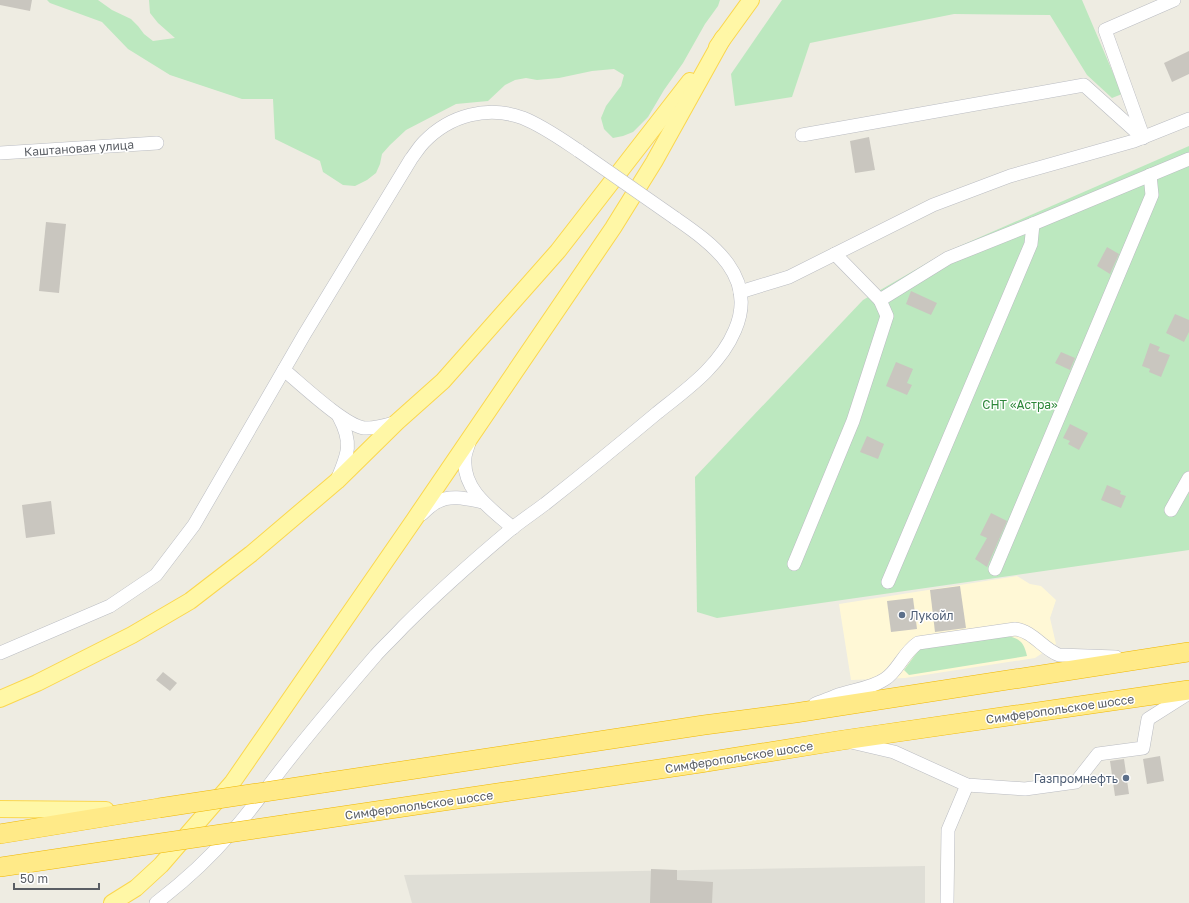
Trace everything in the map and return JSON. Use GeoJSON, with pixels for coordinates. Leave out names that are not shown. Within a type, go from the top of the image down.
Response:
{"type":"FeatureCollection","features":[{"type":"Feature","properties":{"kind":"highway"},"geometry":{"type":"LineString","coordinates":[[0,834],[323,782],[1189,652]]}},
{"type":"Feature","properties":{"kind":"highway","name":"Симферопольское шоссе"},"geometry":{"type":"LineString","coordinates":[[0,867],[844,740],[1189,691]]}},
{"type":"Feature","properties":{"kind":"main road"},"geometry":{"type":"LineString","coordinates":[[0,699],[37,683],[132,635],[190,601],[251,554],[337,481],[397,422],[443,381],[558,251],[723,38],[750,0]]}},
{"type":"Feature","properties":{"kind":"main road"},"geometry":{"type":"LineString","coordinates":[[112,903],[136,888],[161,864],[232,783],[471,437],[613,228],[654,162],[723,38]]}},
{"type":"Feature","properties":{"kind":"main road"},"geometry":{"type":"LineString","coordinates":[[0,809],[154,809]]}},
{"type":"Feature","properties":{"kind":"street"},"geometry":{"type":"LineString","coordinates":[[1143,138],[1105,30],[1174,0]]}},
{"type":"Feature","properties":{"kind":"street"},"geometry":{"type":"LineString","coordinates":[[802,135],[1084,85],[1143,138]]}},
{"type":"Feature","properties":{"kind":"street"},"geometry":{"type":"LineString","coordinates":[[0,653],[110,606],[156,575],[194,525],[284,370],[411,159],[424,142],[450,123],[464,116],[482,112],[500,113],[522,118],[534,123],[579,150],[701,236],[720,253],[727,262],[735,275],[740,292],[741,310],[736,328],[723,353],[700,378],[615,449],[513,528],[465,568],[418,612],[378,653],[288,760],[230,835],[178,886],[156,903]]}},
{"type":"Feature","properties":{"kind":"street"},"geometry":{"type":"LineString","coordinates":[[740,292],[788,277],[933,205],[1003,178],[1134,141],[1189,119]]}},
{"type":"Feature","properties":{"kind":"street","name":"Каштановая улица"},"geometry":{"type":"LineString","coordinates":[[0,153],[157,143]]}},
{"type":"Feature","properties":{"kind":"street"},"geometry":{"type":"LineString","coordinates":[[880,300],[948,258],[1189,159]]}},
{"type":"Feature","properties":{"kind":"street"},"geometry":{"type":"LineString","coordinates":[[995,569],[1152,195],[1150,175]]}},
{"type":"Feature","properties":{"kind":"street"},"geometry":{"type":"LineString","coordinates":[[888,582],[1031,244],[1033,224]]}},
{"type":"Feature","properties":{"kind":"street"},"geometry":{"type":"LineString","coordinates":[[794,564],[853,421],[887,316],[880,300],[835,254]]}},
{"type":"Feature","properties":{"kind":"street"},"geometry":{"type":"LineString","coordinates":[[284,370],[338,415],[352,424],[364,428],[378,427],[397,422]]}},
{"type":"Feature","properties":{"kind":"street"},"geometry":{"type":"LineString","coordinates":[[337,481],[346,457],[348,443],[346,429],[338,415]]}},
{"type":"Feature","properties":{"kind":"street"},"geometry":{"type":"LineString","coordinates":[[471,437],[465,457],[465,473],[472,489],[483,502],[513,528]]}},
{"type":"Feature","properties":{"kind":"street"},"geometry":{"type":"LineString","coordinates":[[1171,510],[1189,478]]}},
{"type":"Feature","properties":{"kind":"street"},"geometry":{"type":"LineString","coordinates":[[414,520],[436,502],[448,498],[461,498],[483,502]]}},
{"type":"Feature","properties":{"kind":"street"},"geometry":{"type":"LineString","coordinates":[[795,712],[838,695],[878,683],[890,675],[910,648],[918,643],[1014,629],[1026,631],[1051,652],[1059,656],[1146,658]]}},
{"type":"Feature","properties":{"kind":"street"},"geometry":{"type":"LineString","coordinates":[[844,740],[894,752],[967,785],[1025,789],[1076,782],[1098,754],[1143,748],[1148,719],[1189,691]]}},
{"type":"Feature","properties":{"kind":"street"},"geometry":{"type":"LineString","coordinates":[[947,903],[948,830],[967,785]]}},
{"type":"Feature","properties":{"kind":"shaded area"},"geometry":{"type":"Polygon","coordinates":[[[1017,576],[1030,584],[1041,586],[1056,600],[1050,618],[1056,644],[1035,658],[905,678],[851,680],[839,604],[1017,576]]]}},
{"type":"Feature","properties":{"kind":"shaded area"},"geometry":{"type":"Polygon","coordinates":[[[925,866],[925,903],[412,903],[404,875],[925,866]]]}},
{"type":"Feature","properties":{"kind":"green space"},"geometry":{"type":"Polygon","coordinates":[[[47,0],[98,0],[112,10],[131,19],[144,34],[153,41],[175,38],[158,23],[150,13],[149,0],[720,0],[718,6],[705,24],[683,63],[664,90],[648,117],[633,132],[613,138],[604,129],[601,118],[606,106],[621,86],[624,75],[614,69],[592,71],[559,78],[537,80],[526,78],[515,80],[505,85],[488,101],[456,104],[406,130],[382,154],[376,173],[367,180],[355,186],[343,185],[323,172],[320,161],[275,139],[273,99],[242,99],[170,75],[128,49],[102,22],[50,3],[47,0]]]}},
{"type":"Feature","properties":{"kind":"green space"},"geometry":{"type":"Polygon","coordinates":[[[782,0],[1082,0],[1122,94],[1112,98],[1087,75],[1050,15],[954,14],[810,43],[792,97],[735,106],[731,74],[782,0]]]}},
{"type":"Feature","properties":{"kind":"green space","name":"СНТ «Астра»"},"geometry":{"type":"Polygon","coordinates":[[[1189,146],[1189,550],[717,618],[697,612],[695,477],[863,300],[946,252],[1189,146]]]}},
{"type":"Feature","properties":{"kind":"green space"},"geometry":{"type":"Polygon","coordinates":[[[1007,636],[1015,638],[1023,644],[1027,656],[909,675],[904,670],[921,647],[1007,636]]]}},
{"type":"Feature","properties":{"kind":"building"},"geometry":{"type":"Polygon","coordinates":[[[0,0],[32,0],[30,11],[0,5],[0,0]]]}},
{"type":"Feature","properties":{"kind":"building"},"geometry":{"type":"Polygon","coordinates":[[[1189,51],[1189,74],[1172,82],[1164,63],[1189,51]]]}},
{"type":"Feature","properties":{"kind":"building"},"geometry":{"type":"Polygon","coordinates":[[[869,137],[875,170],[855,173],[850,141],[869,137]]]}},
{"type":"Feature","properties":{"kind":"building"},"geometry":{"type":"Polygon","coordinates":[[[46,222],[66,224],[59,293],[39,291],[46,222]]]}},
{"type":"Feature","properties":{"kind":"building"},"geometry":{"type":"Polygon","coordinates":[[[1107,247],[1119,254],[1110,274],[1097,266],[1107,247]]]}},
{"type":"Feature","properties":{"kind":"building"},"geometry":{"type":"Polygon","coordinates":[[[911,291],[937,303],[931,315],[906,304],[911,291]]]}},
{"type":"Feature","properties":{"kind":"building"},"geometry":{"type":"Polygon","coordinates":[[[1175,314],[1189,320],[1189,332],[1184,342],[1166,333],[1175,314]]]}},
{"type":"Feature","properties":{"kind":"building"},"geometry":{"type":"Polygon","coordinates":[[[1150,343],[1160,347],[1158,351],[1170,355],[1161,377],[1149,372],[1150,369],[1142,366],[1150,343]]]}},
{"type":"Feature","properties":{"kind":"building"},"geometry":{"type":"Polygon","coordinates":[[[1061,352],[1075,358],[1070,370],[1055,363],[1061,352]]]}},
{"type":"Feature","properties":{"kind":"building"},"geometry":{"type":"Polygon","coordinates":[[[896,362],[913,369],[907,383],[912,385],[907,395],[886,386],[896,362]]]}},
{"type":"Feature","properties":{"kind":"building"},"geometry":{"type":"Polygon","coordinates":[[[1070,424],[1088,433],[1079,450],[1068,444],[1070,441],[1063,438],[1070,424]]]}},
{"type":"Feature","properties":{"kind":"building"},"geometry":{"type":"Polygon","coordinates":[[[867,436],[884,444],[878,459],[860,452],[867,436]]]}},
{"type":"Feature","properties":{"kind":"building"},"geometry":{"type":"Polygon","coordinates":[[[1107,485],[1121,491],[1120,494],[1126,496],[1121,508],[1101,500],[1107,485]]]}},
{"type":"Feature","properties":{"kind":"building"},"geometry":{"type":"Polygon","coordinates":[[[51,501],[55,534],[26,538],[22,505],[51,501]]]}},
{"type":"Feature","properties":{"kind":"building"},"geometry":{"type":"Polygon","coordinates":[[[991,513],[1007,521],[987,567],[975,559],[987,538],[980,535],[991,513]]]}},
{"type":"Feature","properties":{"kind":"building"},"geometry":{"type":"Polygon","coordinates":[[[960,586],[966,628],[935,632],[930,590],[960,586]]]}},
{"type":"Feature","properties":{"kind":"building","name":"Лукойл"},"geometry":{"type":"Polygon","coordinates":[[[913,598],[917,629],[891,632],[887,601],[913,598]]]}},
{"type":"Feature","properties":{"kind":"building"},"geometry":{"type":"Polygon","coordinates":[[[163,672],[177,683],[170,691],[156,680],[163,672]]]}},
{"type":"Feature","properties":{"kind":"building"},"geometry":{"type":"Polygon","coordinates":[[[1160,756],[1164,781],[1147,784],[1143,759],[1160,756]]]}},
{"type":"Feature","properties":{"kind":"building"},"geometry":{"type":"Polygon","coordinates":[[[1124,759],[1129,794],[1115,796],[1110,761],[1124,759]]]}},
{"type":"Feature","properties":{"kind":"building"},"geometry":{"type":"Polygon","coordinates":[[[651,869],[677,870],[677,880],[713,882],[712,903],[650,903],[651,869]]]}},
{"type":"Feature","properties":{"kind":"place","name":"Лукойл"},"geometry":{"type":"Point","coordinates":[902,615]}},
{"type":"Feature","properties":{"kind":"place","name":"Газпромнефть"},"geometry":{"type":"Point","coordinates":[1126,778]}}]}
